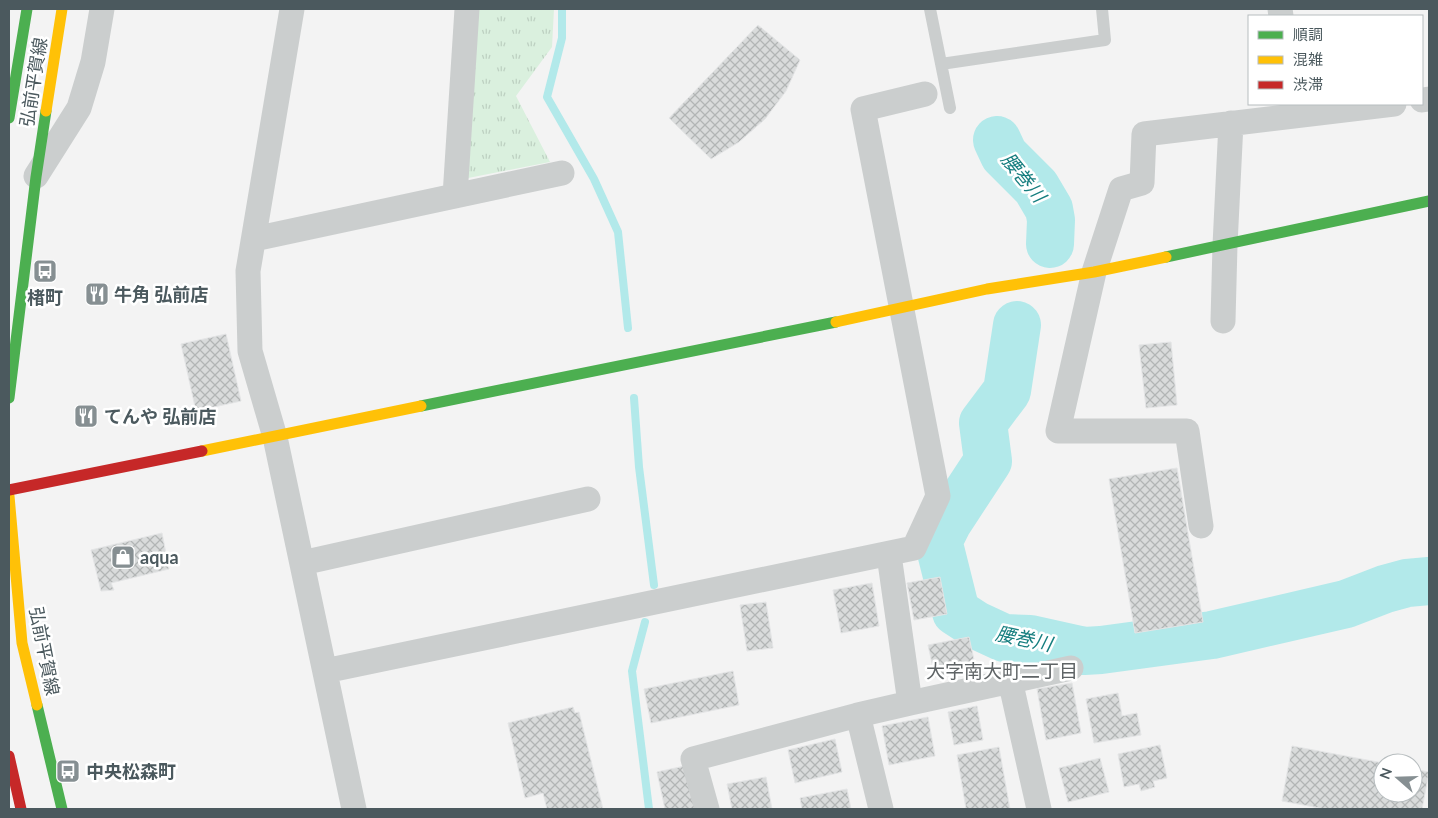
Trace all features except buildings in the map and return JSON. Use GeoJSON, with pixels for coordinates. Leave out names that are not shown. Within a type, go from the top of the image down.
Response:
{"type":"FeatureCollection","features":[{"type":"Feature","properties":{"kind":"street","name":"弘前平賀線"},"geometry":{"type":"LineString","coordinates":[[9,118],[27,9]]}},
{"type":"Feature","properties":{"kind":"street","name":"弘前平賀線"},"geometry":{"type":"LineString","coordinates":[[9,398],[36,177],[62,9]]}},
{"type":"Feature","properties":{"kind":"street"},"geometry":{"type":"LineString","coordinates":[[36,177],[79,108],[93,62],[102,9]]}},
{"type":"Feature","properties":{"kind":"street"},"geometry":{"type":"LineString","coordinates":[[292,9],[248,272],[250,350],[275,436],[354,809]]}},
{"type":"Feature","properties":{"kind":"street"},"geometry":{"type":"LineString","coordinates":[[454,196],[468,9]]}},
{"type":"Feature","properties":{"kind":"street"},"geometry":{"type":"LineString","coordinates":[[325,671],[888,555],[914,548],[938,496],[863,109],[925,94]]}},
{"type":"Feature","properties":{"kind":"street"},"geometry":{"type":"LineString","coordinates":[[1201,526],[1187,431],[1058,431],[1094,272],[1121,189],[1142,183],[1144,134],[1231,123],[1295,110],[1378,105]]}},
{"type":"Feature","properties":{"kind":"street"},"geometry":{"type":"LineString","coordinates":[[1223,321],[1231,123]]}},
{"type":"Feature","properties":{"kind":"street"},"geometry":{"type":"LineString","coordinates":[[254,239],[562,173]]}},
{"type":"Feature","properties":{"kind":"street"},"geometry":{"type":"LineString","coordinates":[[9,490],[901,309],[987,289],[1094,272],[1429,201]]}},
{"type":"Feature","properties":{"kind":"street","name":"弘前平賀線"},"geometry":{"type":"LineString","coordinates":[[9,496],[22,643],[62,809]]}},
{"type":"Feature","properties":{"kind":"street"},"geometry":{"type":"LineString","coordinates":[[302,562],[588,499]]}},
{"type":"Feature","properties":{"kind":"street"},"geometry":{"type":"LineString","coordinates":[[888,555],[910,703]]}},
{"type":"Feature","properties":{"kind":"street"},"geometry":{"type":"LineString","coordinates":[[707,809],[693,759],[858,715],[1071,668]]}},
{"type":"Feature","properties":{"kind":"street"},"geometry":{"type":"LineString","coordinates":[[1010,680],[1039,809]]}},
{"type":"Feature","properties":{"kind":"street"},"geometry":{"type":"LineString","coordinates":[[858,715],[881,809]]}},
{"type":"Feature","properties":{"kind":"street"},"geometry":{"type":"LineString","coordinates":[[9,756],[21,809]]}},
{"type":"Feature","properties":{"kind":"lane"},"geometry":{"type":"LineString","coordinates":[[930,9],[950,108]]}},
{"type":"Feature","properties":{"kind":"lane"},"geometry":{"type":"LineString","coordinates":[[941,64],[1105,40],[1102,9]]}},
{"type":"Feature","properties":{"kind":"green space"},"geometry":{"type":"Polygon","coordinates":[[[475,9],[554,9],[552,47],[516,96],[550,162],[458,180],[475,9]]]}},
{"type":"Feature","properties":{"kind":"waterway"},"geometry":{"type":"LineString","coordinates":[[562,9],[562,38],[547,97],[594,179],[618,232],[628,328]]}},
{"type":"Feature","properties":{"kind":"waterway","name":"腰巻川"},"geometry":{"type":"LineString","coordinates":[[997,140],[1004,155],[1036,187],[1049,209],[1051,220],[1050,244]]}},
{"type":"Feature","properties":{"kind":"waterway","name":"腰巻川"},"geometry":{"type":"LineString","coordinates":[[1017,325],[1007,391],[983,423],[988,461],[948,522],[939,544],[956,612],[976,625],[1004,638],[1030,639],[1084,651],[1101,650],[1212,635],[1346,604],[1407,583],[1429,581]]}},
{"type":"Feature","properties":{"kind":"waterway"},"geometry":{"type":"LineString","coordinates":[[634,398],[639,467],[654,585]]}},
{"type":"Feature","properties":{"kind":"waterway"},"geometry":{"type":"LineString","coordinates":[[645,622],[632,671],[649,809]]}},
{"type":"Feature","properties":{"kind":"traffic: fast"},"geometry":{"type":"LineString","coordinates":[[9,118],[27,9]]}},
{"type":"Feature","properties":{"kind":"traffic: fast"},"geometry":{"type":"LineString","coordinates":[[9,398],[46,111]]}},
{"type":"Feature","properties":{"kind":"traffic: fast"},"geometry":{"type":"LineString","coordinates":[[1166,257],[1429,201]]}},
{"type":"Feature","properties":{"kind":"traffic: fast"},"geometry":{"type":"LineString","coordinates":[[421,406],[836,322]]}},
{"type":"Feature","properties":{"kind":"traffic: fast"},"geometry":{"type":"LineString","coordinates":[[37,705],[62,809]]}},
{"type":"Feature","properties":{"kind":"traffic: slow"},"geometry":{"type":"LineString","coordinates":[[46,111],[62,9]]}},
{"type":"Feature","properties":{"kind":"traffic: slow"},"geometry":{"type":"LineString","coordinates":[[836,322],[987,289],[1094,272],[1166,257]]}},
{"type":"Feature","properties":{"kind":"traffic: slow"},"geometry":{"type":"LineString","coordinates":[[202,451],[421,406]]}},
{"type":"Feature","properties":{"kind":"traffic: slow"},"geometry":{"type":"LineString","coordinates":[[9,496],[22,643],[37,705]]}},
{"type":"Feature","properties":{"kind":"traffic: jam"},"geometry":{"type":"LineString","coordinates":[[9,490],[202,451]]}},
{"type":"Feature","properties":{"kind":"traffic: jam"},"geometry":{"type":"LineString","coordinates":[[9,756],[21,809]]}},
{"type":"Feature","properties":{"kind":"place","name":"楮町"},"geometry":{"type":"Point","coordinates":[45,271]}},
{"type":"Feature","properties":{"kind":"place","name":"牛角 弘前店"},"geometry":{"type":"Point","coordinates":[97,294]}},
{"type":"Feature","properties":{"kind":"place","name":"てんや 弘前店"},"geometry":{"type":"Point","coordinates":[86,416]}},
{"type":"Feature","properties":{"kind":"place","name":"aqua"},"geometry":{"type":"Point","coordinates":[123,557]}},
{"type":"Feature","properties":{"kind":"place","name":"中央松森町"},"geometry":{"type":"Point","coordinates":[68,771]}},
{"type":"Feature","properties":{"kind":"district","name":"大字南大町二丁目"},"geometry":{"type":"Point","coordinates":[1002,670]}}]}
